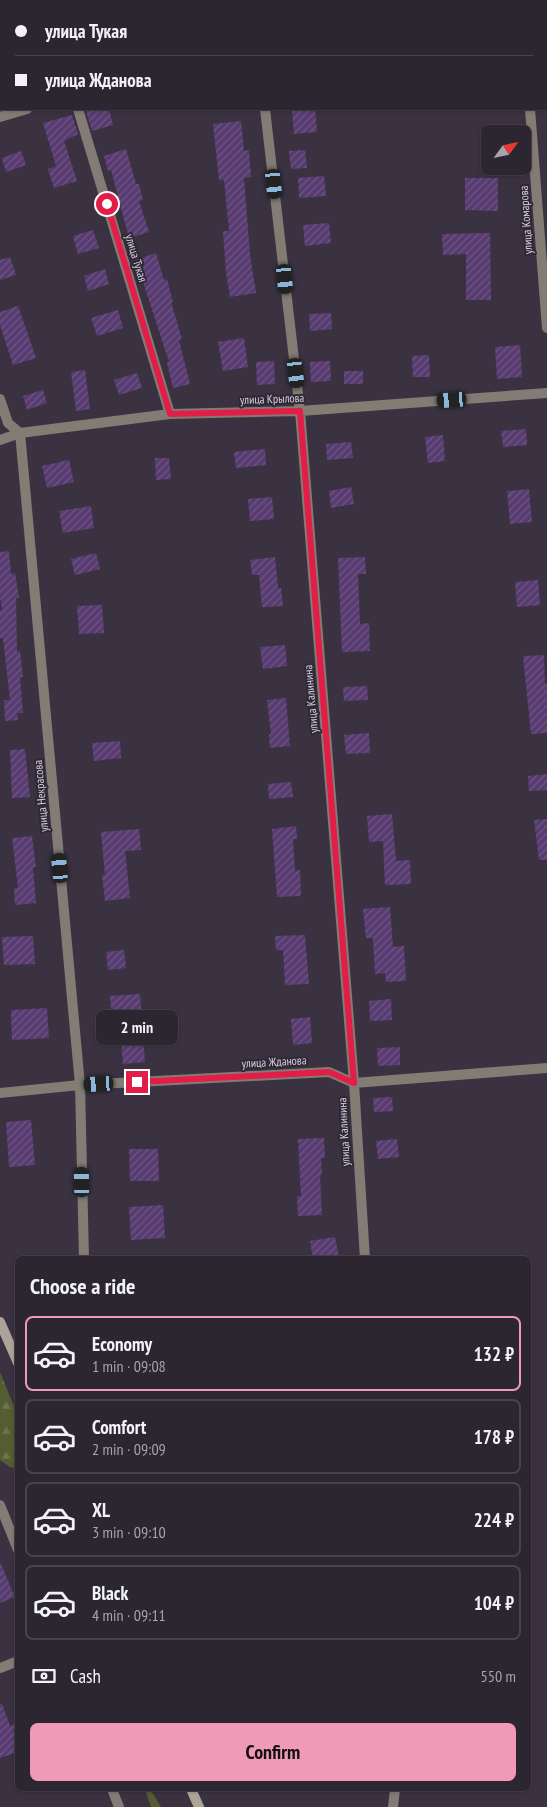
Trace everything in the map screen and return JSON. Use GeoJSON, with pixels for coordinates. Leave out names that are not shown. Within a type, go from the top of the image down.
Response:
{"type":"FeatureCollection","features":[{"type":"Feature","properties":{"kind":"street"},"geometry":{"type":"LineString","coordinates":[[0,117],[24,110]]}},
{"type":"Feature","properties":{"kind":"street","name":"улица Тукая"},"geometry":{"type":"LineString","coordinates":[[78,110],[170,414]]}},
{"type":"Feature","properties":{"kind":"street","name":"улица Калинина"},"geometry":{"type":"LineString","coordinates":[[265,110],[300,411],[354,1083],[364,1256]]}},
{"type":"Feature","properties":{"kind":"street","name":"улица Комарова"},"geometry":{"type":"LineString","coordinates":[[530,110],[547,328]]}},
{"type":"Feature","properties":{"kind":"street","name":"улица Крылова"},"geometry":{"type":"LineString","coordinates":[[0,440],[20,433],[170,414],[300,411],[547,393]]}},
{"type":"Feature","properties":{"kind":"street"},"geometry":{"type":"LineString","coordinates":[[0,399],[8,424],[20,433]]}},
{"type":"Feature","properties":{"kind":"street","name":"улица Некрасова"},"geometry":{"type":"LineString","coordinates":[[20,433],[80,1085],[84,1256]]}},
{"type":"Feature","properties":{"kind":"street","name":"улица Жданова"},"geometry":{"type":"LineString","coordinates":[[0,1093],[80,1085],[329,1072],[354,1083],[547,1068]]}},
{"type":"Feature","properties":{"kind":"street"},"geometry":{"type":"LineString","coordinates":[[0,1322],[15,1356]]}},
{"type":"Feature","properties":{"kind":"street"},"geometry":{"type":"LineString","coordinates":[[0,1506],[15,1543]]}},
{"type":"Feature","properties":{"kind":"street"},"geometry":{"type":"LineString","coordinates":[[0,1668],[15,1662]]}},
{"type":"Feature","properties":{"kind":"street"},"geometry":{"type":"LineString","coordinates":[[113,1791],[119,1807]]}},
{"type":"Feature","properties":{"kind":"street"},"geometry":{"type":"LineString","coordinates":[[192,1791],[198,1807]]}},
{"type":"Feature","properties":{"kind":"street"},"geometry":{"type":"LineString","coordinates":[[393,1807],[395,1791]]}},
{"type":"Feature","properties":{"kind":"green space"},"geometry":{"type":"Polygon","coordinates":[[[0,1372],[15,1409],[15,1468],[10,1467],[0,1460],[0,1372]]]}},
{"type":"Feature","properties":{"kind":"green space"},"geometry":{"type":"Polygon","coordinates":[[[146,1791],[151,1791],[161,1807],[151,1807],[146,1791]]]}},
{"type":"Feature","properties":{"kind":"building"},"geometry":{"type":"Polygon","coordinates":[[[109,110],[113,125],[92,131],[86,111],[109,110]]]}},
{"type":"Feature","properties":{"kind":"building"},"geometry":{"type":"Polygon","coordinates":[[[315,110],[317,132],[294,134],[292,111],[315,110]]]}},
{"type":"Feature","properties":{"kind":"building"},"geometry":{"type":"Polygon","coordinates":[[[72,115],[78,134],[64,141],[77,181],[54,188],[48,169],[56,166],[43,123],[72,115]]]}},
{"type":"Feature","properties":{"kind":"building"},"geometry":{"type":"Polygon","coordinates":[[[241,121],[244,151],[249,150],[251,177],[244,178],[250,255],[256,293],[230,297],[223,231],[229,231],[224,180],[219,180],[213,124],[241,121]]]}},
{"type":"Feature","properties":{"kind":"building"},"geometry":{"type":"Polygon","coordinates":[[[126,149],[136,184],[139,184],[143,200],[139,201],[149,232],[129,238],[111,170],[108,171],[104,156],[126,149]]]}},
{"type":"Feature","properties":{"kind":"building"},"geometry":{"type":"Polygon","coordinates":[[[305,150],[307,168],[291,169],[289,151],[305,150]]]}},
{"type":"Feature","properties":{"kind":"building"},"geometry":{"type":"Polygon","coordinates":[[[21,151],[26,165],[6,172],[2,158],[21,151]]]}},
{"type":"Feature","properties":{"kind":"building"},"geometry":{"type":"Polygon","coordinates":[[[324,176],[326,196],[299,198],[298,178],[324,176]]]}},
{"type":"Feature","properties":{"kind":"building"},"geometry":{"type":"Polygon","coordinates":[[[465,178],[498,178],[498,211],[465,210],[465,178]]]}},
{"type":"Feature","properties":{"kind":"building"},"geometry":{"type":"Polygon","coordinates":[[[329,223],[331,243],[305,246],[303,225],[329,223]]]}},
{"type":"Feature","properties":{"kind":"building"},"geometry":{"type":"Polygon","coordinates":[[[93,230],[99,248],[78,254],[73,236],[93,230]]]}},
{"type":"Feature","properties":{"kind":"building"},"geometry":{"type":"Polygon","coordinates":[[[490,233],[491,300],[466,300],[466,254],[443,255],[442,234],[490,233]]]}},
{"type":"Feature","properties":{"kind":"building"},"geometry":{"type":"Polygon","coordinates":[[[156,253],[164,280],[167,279],[173,302],[171,302],[182,339],[179,340],[190,384],[173,388],[167,363],[169,362],[136,260],[156,253]]]}},
{"type":"Feature","properties":{"kind":"building"},"geometry":{"type":"Polygon","coordinates":[[[10,257],[16,275],[0,280],[0,260],[10,257]]]}},
{"type":"Feature","properties":{"kind":"building"},"geometry":{"type":"Polygon","coordinates":[[[105,269],[109,284],[88,291],[84,276],[105,269]]]}},
{"type":"Feature","properties":{"kind":"building"},"geometry":{"type":"Polygon","coordinates":[[[18,306],[36,358],[13,365],[0,325],[0,312],[18,306]]]}},
{"type":"Feature","properties":{"kind":"building"},"geometry":{"type":"Polygon","coordinates":[[[118,310],[123,328],[97,336],[91,318],[118,310]]]}},
{"type":"Feature","properties":{"kind":"building"},"geometry":{"type":"Polygon","coordinates":[[[331,313],[332,329],[310,331],[309,314],[331,313]]]}},
{"type":"Feature","properties":{"kind":"building"},"geometry":{"type":"Polygon","coordinates":[[[244,338],[248,367],[223,371],[218,342],[244,338]]]}},
{"type":"Feature","properties":{"kind":"building"},"geometry":{"type":"Polygon","coordinates":[[[520,345],[522,377],[497,379],[495,347],[520,345]]]}},
{"type":"Feature","properties":{"kind":"building"},"geometry":{"type":"Polygon","coordinates":[[[429,355],[430,377],[413,377],[412,356],[429,355]]]}},
{"type":"Feature","properties":{"kind":"building"},"geometry":{"type":"Polygon","coordinates":[[[274,361],[275,384],[257,385],[256,362],[274,361]]]}},
{"type":"Feature","properties":{"kind":"building"},"geometry":{"type":"Polygon","coordinates":[[[330,361],[331,381],[311,382],[310,362],[330,361]]]}},
{"type":"Feature","properties":{"kind":"building"},"geometry":{"type":"Polygon","coordinates":[[[85,370],[90,409],[76,411],[71,372],[85,370]]]}},
{"type":"Feature","properties":{"kind":"building"},"geometry":{"type":"Polygon","coordinates":[[[344,371],[363,371],[363,384],[344,384],[344,371]]]}},
{"type":"Feature","properties":{"kind":"building"},"geometry":{"type":"Polygon","coordinates":[[[137,373],[142,388],[119,395],[114,380],[137,373]]]}},
{"type":"Feature","properties":{"kind":"building"},"geometry":{"type":"Polygon","coordinates":[[[43,390],[47,403],[27,410],[23,396],[43,390]]]}},
{"type":"Feature","properties":{"kind":"building"},"geometry":{"type":"Polygon","coordinates":[[[526,429],[527,445],[503,447],[501,431],[526,429]]]}},
{"type":"Feature","properties":{"kind":"building"},"geometry":{"type":"Polygon","coordinates":[[[443,435],[445,461],[428,463],[425,437],[443,435]]]}},
{"type":"Feature","properties":{"kind":"building"},"geometry":{"type":"Polygon","coordinates":[[[351,442],[353,458],[327,460],[326,444],[351,442]]]}},
{"type":"Feature","properties":{"kind":"building"},"geometry":{"type":"Polygon","coordinates":[[[265,449],[266,465],[236,468],[234,452],[265,449]]]}},
{"type":"Feature","properties":{"kind":"building"},"geometry":{"type":"Polygon","coordinates":[[[155,458],[169,458],[171,479],[156,480],[155,458]]]}},
{"type":"Feature","properties":{"kind":"building"},"geometry":{"type":"Polygon","coordinates":[[[69,460],[74,482],[47,488],[42,466],[69,460]]]}},
{"type":"Feature","properties":{"kind":"building"},"geometry":{"type":"Polygon","coordinates":[[[351,487],[354,504],[331,508],[329,491],[351,487]]]}},
{"type":"Feature","properties":{"kind":"building"},"geometry":{"type":"Polygon","coordinates":[[[529,489],[532,522],[510,524],[507,491],[529,489]]]}},
{"type":"Feature","properties":{"kind":"building"},"geometry":{"type":"Polygon","coordinates":[[[272,497],[274,519],[250,521],[248,499],[272,497]]]}},
{"type":"Feature","properties":{"kind":"building"},"geometry":{"type":"Polygon","coordinates":[[[91,506],[94,528],[63,533],[59,511],[91,506]]]}},
{"type":"Feature","properties":{"kind":"building"},"geometry":{"type":"Polygon","coordinates":[[[9,551],[11,574],[15,573],[19,598],[16,598],[17,652],[20,651],[23,677],[20,677],[23,713],[17,713],[18,720],[5,721],[4,700],[10,700],[3,638],[0,638],[0,610],[2,610],[0,596],[0,552],[9,551]]]}},
{"type":"Feature","properties":{"kind":"building"},"geometry":{"type":"Polygon","coordinates":[[[96,553],[100,569],[75,575],[71,559],[96,553]]]}},
{"type":"Feature","properties":{"kind":"building"},"geometry":{"type":"Polygon","coordinates":[[[275,557],[278,588],[281,588],[283,606],[262,607],[259,575],[252,575],[250,560],[275,557]]]}},
{"type":"Feature","properties":{"kind":"building"},"geometry":{"type":"Polygon","coordinates":[[[365,557],[366,574],[358,574],[360,624],[369,623],[370,651],[342,652],[338,558],[365,557]]]}},
{"type":"Feature","properties":{"kind":"building"},"geometry":{"type":"Polygon","coordinates":[[[538,580],[540,605],[517,607],[515,582],[538,580]]]}},
{"type":"Feature","properties":{"kind":"building"},"geometry":{"type":"Polygon","coordinates":[[[102,605],[104,633],[79,634],[77,606],[102,605]]]}},
{"type":"Feature","properties":{"kind":"building"},"geometry":{"type":"Polygon","coordinates":[[[285,645],[287,666],[263,669],[260,647],[285,645]]]}},
{"type":"Feature","properties":{"kind":"building"},"geometry":{"type":"Polygon","coordinates":[[[544,655],[545,684],[547,684],[547,733],[531,734],[523,656],[544,655]]]}},
{"type":"Feature","properties":{"kind":"building"},"geometry":{"type":"Polygon","coordinates":[[[367,686],[368,700],[344,701],[343,687],[367,686]]]}},
{"type":"Feature","properties":{"kind":"building"},"geometry":{"type":"Polygon","coordinates":[[[286,698],[290,746],[270,748],[269,735],[271,734],[267,700],[286,698]]]}},
{"type":"Feature","properties":{"kind":"building"},"geometry":{"type":"Polygon","coordinates":[[[369,733],[370,753],[346,754],[344,735],[369,733]]]}},
{"type":"Feature","properties":{"kind":"building"},"geometry":{"type":"Polygon","coordinates":[[[120,741],[121,758],[94,761],[92,743],[120,741]]]}},
{"type":"Feature","properties":{"kind":"building"},"geometry":{"type":"Polygon","coordinates":[[[25,749],[30,797],[12,798],[10,750],[25,749]]]}},
{"type":"Feature","properties":{"kind":"building"},"geometry":{"type":"Polygon","coordinates":[[[547,774],[547,790],[529,791],[528,776],[547,774]]]}},
{"type":"Feature","properties":{"kind":"building"},"geometry":{"type":"Polygon","coordinates":[[[291,782],[293,797],[269,799],[268,784],[291,782]]]}},
{"type":"Feature","properties":{"kind":"building"},"geometry":{"type":"Polygon","coordinates":[[[392,814],[396,861],[410,860],[411,884],[385,885],[383,841],[369,842],[367,816],[392,814]]]}},
{"type":"Feature","properties":{"kind":"building"},"geometry":{"type":"Polygon","coordinates":[[[547,819],[547,860],[539,860],[534,820],[547,819]]]}},
{"type":"Feature","properties":{"kind":"building"},"geometry":{"type":"Polygon","coordinates":[[[296,826],[297,839],[293,839],[295,871],[300,870],[301,896],[277,897],[272,829],[296,826]]]}},
{"type":"Feature","properties":{"kind":"building"},"geometry":{"type":"Polygon","coordinates":[[[139,829],[141,850],[125,851],[130,898],[105,901],[102,875],[105,875],[101,832],[139,829]]]}},
{"type":"Feature","properties":{"kind":"building"},"geometry":{"type":"Polygon","coordinates":[[[32,836],[36,867],[33,867],[36,903],[15,905],[14,888],[18,888],[12,838],[32,836]]]}},
{"type":"Feature","properties":{"kind":"building"},"geometry":{"type":"Polygon","coordinates":[[[390,907],[393,947],[404,946],[406,981],[386,982],[385,973],[375,974],[373,938],[366,938],[363,909],[390,907]]]}},
{"type":"Feature","properties":{"kind":"building"},"geometry":{"type":"Polygon","coordinates":[[[305,935],[309,984],[285,985],[283,950],[276,950],[275,936],[305,935]]]}},
{"type":"Feature","properties":{"kind":"building"},"geometry":{"type":"Polygon","coordinates":[[[33,936],[35,964],[4,965],[2,937],[33,936]]]}},
{"type":"Feature","properties":{"kind":"building"},"geometry":{"type":"Polygon","coordinates":[[[124,950],[126,968],[108,970],[106,952],[124,950]]]}},
{"type":"Feature","properties":{"kind":"building"},"geometry":{"type":"Polygon","coordinates":[[[140,994],[145,1062],[123,1064],[120,1025],[112,1025],[110,996],[140,994]]]}},
{"type":"Feature","properties":{"kind":"building"},"geometry":{"type":"Polygon","coordinates":[[[391,999],[392,1020],[370,1021],[369,1001],[391,999]]]}},
{"type":"Feature","properties":{"kind":"building"},"geometry":{"type":"Polygon","coordinates":[[[47,1008],[49,1038],[12,1040],[11,1010],[47,1008]]]}},
{"type":"Feature","properties":{"kind":"building"},"geometry":{"type":"Polygon","coordinates":[[[310,1017],[312,1043],[293,1045],[291,1019],[310,1017]]]}},
{"type":"Feature","properties":{"kind":"building"},"geometry":{"type":"Polygon","coordinates":[[[400,1047],[400,1065],[378,1066],[377,1048],[400,1047]]]}},
{"type":"Feature","properties":{"kind":"building"},"geometry":{"type":"Polygon","coordinates":[[[392,1097],[393,1111],[374,1112],[373,1098],[392,1097]]]}},
{"type":"Feature","properties":{"kind":"building"},"geometry":{"type":"Polygon","coordinates":[[[31,1120],[35,1165],[9,1167],[6,1122],[31,1120]]]}},
{"type":"Feature","properties":{"kind":"building"},"geometry":{"type":"Polygon","coordinates":[[[324,1138],[325,1158],[321,1158],[322,1175],[320,1175],[322,1215],[298,1216],[297,1196],[301,1196],[298,1139],[324,1138]]]}},
{"type":"Feature","properties":{"kind":"building"},"geometry":{"type":"Polygon","coordinates":[[[397,1139],[399,1157],[378,1159],[376,1141],[397,1139]]]}},
{"type":"Feature","properties":{"kind":"building"},"geometry":{"type":"Polygon","coordinates":[[[129,1149],[158,1149],[159,1181],[130,1181],[129,1149]]]}},
{"type":"Feature","properties":{"kind":"building"},"geometry":{"type":"Polygon","coordinates":[[[163,1205],[165,1238],[131,1240],[129,1207],[163,1205]]]}},
{"type":"Feature","properties":{"kind":"building"},"geometry":{"type":"Polygon","coordinates":[[[335,1237],[339,1256],[312,1256],[310,1241],[335,1237]]]}},
{"type":"Feature","properties":{"kind":"building"},"geometry":{"type":"Polygon","coordinates":[[[0,1562],[15,1597],[0,1603],[0,1562]]]}},
{"type":"Feature","properties":{"kind":"building"},"geometry":{"type":"Polygon","coordinates":[[[0,1704],[2,1704],[10,1726],[15,1724],[15,1753],[0,1758],[0,1704]]]}},
{"type":"Feature","properties":{"kind":"route"},"geometry":{"type":"LineString","coordinates":[[107,204],[170,414],[300,411],[354,1083],[329,1072],[137,1082]]}}]}
